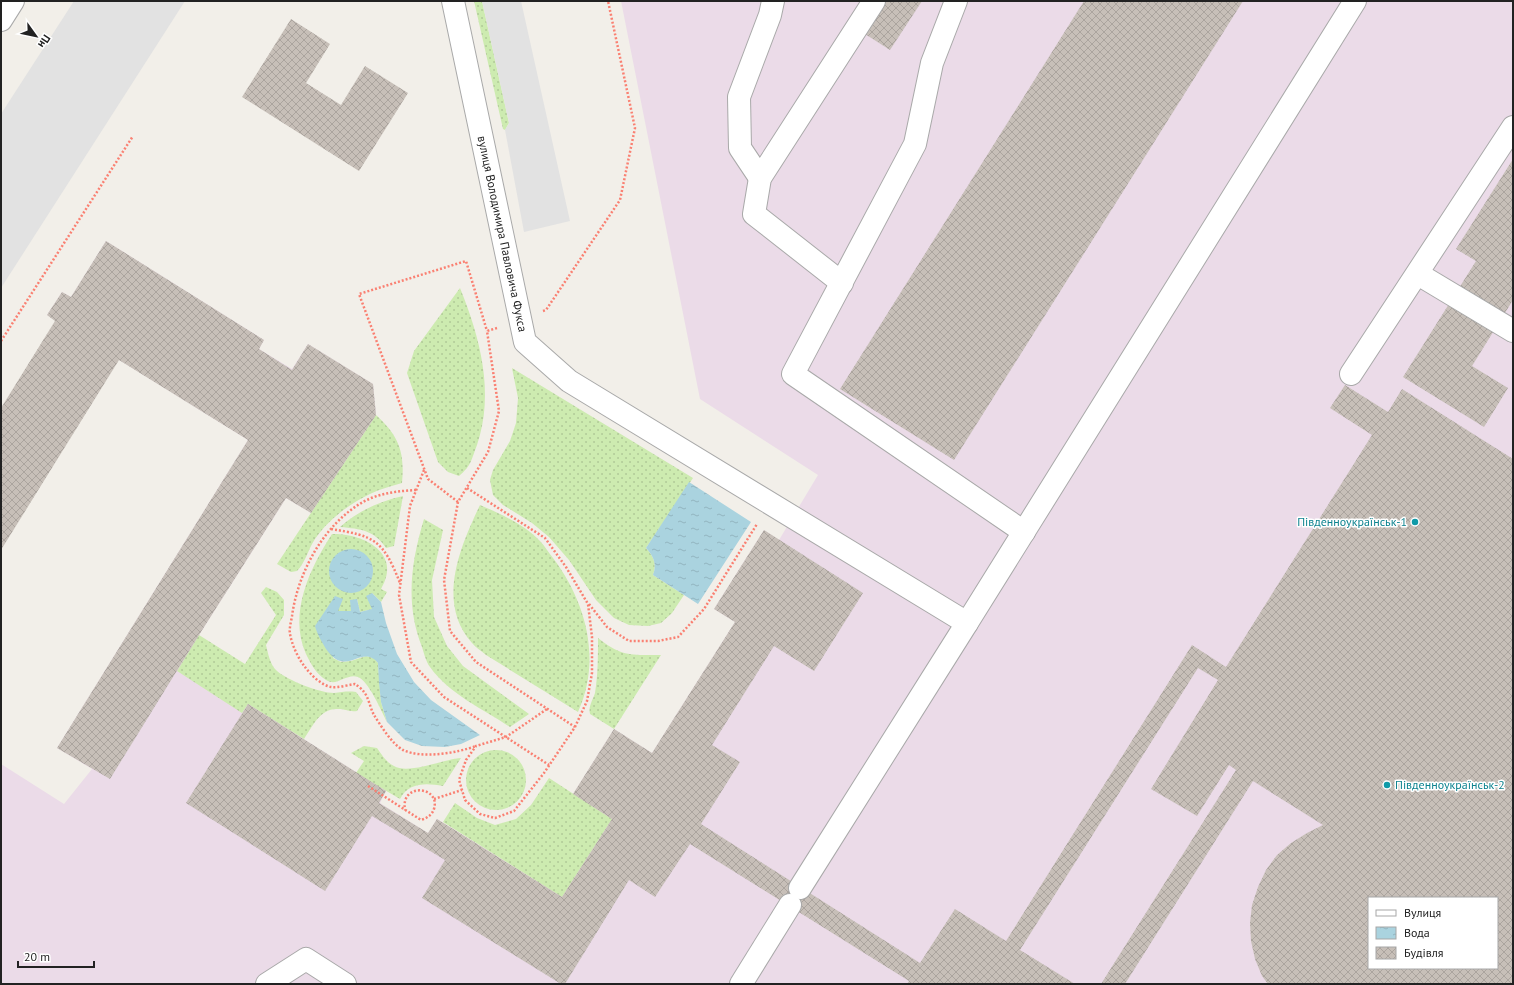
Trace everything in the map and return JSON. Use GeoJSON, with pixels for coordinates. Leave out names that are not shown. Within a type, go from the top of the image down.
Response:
{"type":"FeatureCollection","features":[{"type":"Feature","properties":{"kind":"street"},"geometry":{"type":"LineString","coordinates":[[1,20],[13,1]]}},
{"type":"Feature","properties":{"kind":"street","name":"вулиця Володимира Павловича Фукса"},"geometry":{"type":"LineString","coordinates":[[453,1],[525,342],[569,381],[967,623]]}},
{"type":"Feature","properties":{"kind":"street"},"geometry":{"type":"LineString","coordinates":[[760,178],[740,148],[740,97],[770,15],[773,1]]}},
{"type":"Feature","properties":{"kind":"street"},"geometry":{"type":"LineString","coordinates":[[842,283],[754,214],[760,178],[874,1]]}},
{"type":"Feature","properties":{"kind":"street"},"geometry":{"type":"LineString","coordinates":[[956,1],[932,63],[915,144],[793,374],[1024,532]]}},
{"type":"Feature","properties":{"kind":"street"},"geometry":{"type":"LineString","coordinates":[[741,984],[1355,1]]}},
{"type":"Feature","properties":{"kind":"street"},"geometry":{"type":"LineString","coordinates":[[1351,374],[1513,128]]}},
{"type":"Feature","properties":{"kind":"street"},"geometry":{"type":"LineString","coordinates":[[1418,274],[1513,331]]}},
{"type":"Feature","properties":{"kind":"street"},"geometry":{"type":"LineString","coordinates":[[267,984],[306,959],[345,984]]}},
{"type":"Feature","properties":{"kind":"path"},"geometry":{"type":"LineString","coordinates":[[1,341],[133,136]]}},
{"type":"Feature","properties":{"kind":"path"},"geometry":{"type":"LineString","coordinates":[[458,502],[428,479],[359,294],[466,261],[487,331]]}},
{"type":"Feature","properties":{"kind":"path"},"geometry":{"type":"LineString","coordinates":[[424,469],[410,506],[399,595],[411,662],[444,698],[549,766]]}},
{"type":"Feature","properties":{"kind":"path"},"geometry":{"type":"LineString","coordinates":[[467,488],[545,538],[566,567],[588,604],[607,627],[629,641],[658,641],[678,637],[704,609],[769,503]]}},
{"type":"Feature","properties":{"kind":"path"},"geometry":{"type":"LineString","coordinates":[[416,490],[392,492],[364,502],[338,520],[321,540],[301,578],[294,602],[290,633],[299,660],[308,672],[320,682],[331,687],[355,684],[364,692],[378,722],[388,736],[403,750],[422,755],[445,753],[506,737],[547,709]]}},
{"type":"Feature","properties":{"kind":"path"},"geometry":{"type":"LineString","coordinates":[[331,529],[369,537],[377,543],[388,556],[400,584]]}},
{"type":"Feature","properties":{"kind":"path"},"geometry":{"type":"LineString","coordinates":[[476,746],[466,760],[459,780],[465,800],[480,814],[495,818],[514,810],[549,766],[575,727],[587,701],[592,672],[592,644],[588,604]]}},
{"type":"Feature","properties":{"kind":"path"},"geometry":{"type":"LineString","coordinates":[[368,786],[420,820],[427,818],[434,809],[435,804],[433,796],[426,791],[413,791],[405,800],[405,810]]}},
{"type":"Feature","properties":{"kind":"path"},"geometry":{"type":"LineString","coordinates":[[434,799],[462,790]]}},
{"type":"Feature","properties":{"kind":"shaded area"},"geometry":{"type":"Polygon","coordinates":[[[74,1],[185,1],[1,288],[1,114],[74,1]]]}},
{"type":"Feature","properties":{"kind":"shaded area"},"geometry":{"type":"Polygon","coordinates":[[[482,1],[521,1],[570,221],[524,232],[505,130],[509,123],[482,1]]]}},
{"type":"Feature","properties":{"kind":"shaded area"},"geometry":{"type":"Polygon","coordinates":[[[621,1],[1513,1],[1513,984],[1,984],[1,764],[64,804],[92,769],[57,748],[248,440],[47,315],[62,292],[71,297],[106,241],[264,340],[259,349],[292,369],[308,344],[373,384],[376,415],[311,513],[286,498],[199,635],[242,713],[248,704],[386,791],[380,803],[428,833],[437,819],[562,897],[612,819],[573,794],[614,729],[652,753],[735,622],[714,609],[764,530],[779,540],[818,475],[700,399],[621,1]]]}},
{"type":"Feature","properties":{"kind":"green space"},"geometry":{"type":"Polygon","coordinates":[[[474,1],[482,1],[509,123],[505,130],[503,129],[474,1]]]}},
{"type":"Feature","properties":{"kind":"green space"},"geometry":{"type":"Polygon","coordinates":[[[460,288],[474,326],[479,345],[485,385],[485,405],[477,445],[469,465],[459,476],[448,472],[438,462],[407,373],[414,351],[460,288]]]}},
{"type":"Feature","properties":{"kind":"green space"},"geometry":{"type":"Polygon","coordinates":[[[512,368],[693,478],[646,548],[651,554],[655,564],[653,575],[684,595],[672,613],[661,623],[648,626],[629,625],[614,618],[596,600],[569,560],[549,537],[532,523],[503,505],[493,495],[490,480],[493,470],[510,441],[516,423],[518,398],[512,368]]]}},
{"type":"Feature","properties":{"kind":"green space"},"geometry":{"type":"Polygon","coordinates":[[[376,415],[390,430],[399,445],[403,472],[402,483],[370,494],[340,513],[320,532],[310,547],[303,564],[297,571],[291,572],[277,564],[376,415]]]}},
{"type":"Feature","properties":{"kind":"green space"},"geometry":{"type":"Polygon","coordinates":[[[403,496],[394,546],[386,548],[377,537],[372,534],[361,530],[340,527],[354,516],[370,507],[403,496]]]}},
{"type":"Feature","properties":{"kind":"green space"},"geometry":{"type":"Polygon","coordinates":[[[480,505],[512,520],[534,535],[542,543],[565,575],[574,593],[582,612],[587,632],[589,652],[589,672],[585,692],[578,712],[486,655],[474,645],[461,627],[455,610],[453,593],[455,575],[465,539],[480,505]]]}},
{"type":"Feature","properties":{"kind":"green space"},"geometry":{"type":"Polygon","coordinates":[[[424,519],[443,530],[432,580],[434,617],[447,646],[463,666],[529,714],[510,727],[457,693],[438,677],[426,660],[413,615],[412,599],[413,567],[419,535],[424,519]]]}},
{"type":"Feature","properties":{"kind":"green space"},"geometry":{"type":"Polygon","coordinates":[[[332,534],[356,537],[367,541],[383,556],[387,565],[386,576],[381,589],[387,592],[381,602],[372,593],[373,609],[360,612],[357,599],[351,611],[338,611],[335,596],[333,658],[341,662],[351,661],[366,656],[374,658],[378,663],[381,702],[387,722],[374,697],[362,679],[352,676],[333,682],[326,680],[319,675],[306,654],[301,638],[299,623],[304,591],[316,561],[332,534]]]}},
{"type":"Feature","properties":{"kind":"green space"},"geometry":{"type":"Polygon","coordinates":[[[266,587],[277,592],[284,600],[284,615],[266,645],[270,659],[277,671],[288,678],[321,691],[334,693],[356,692],[363,701],[357,711],[332,709],[326,711],[314,724],[304,739],[248,704],[242,713],[177,671],[199,635],[245,664],[276,615],[261,593],[266,587]]]}},
{"type":"Feature","properties":{"kind":"green space"},"geometry":{"type":"Polygon","coordinates":[[[598,638],[614,649],[627,654],[661,655],[614,729],[590,714],[597,679],[598,638]]]}},
{"type":"Feature","properties":{"kind":"green space"},"geometry":{"type":"Polygon","coordinates":[[[364,746],[377,748],[384,758],[394,766],[408,769],[461,758],[443,786],[430,784],[418,785],[408,789],[400,799],[356,773],[364,761],[351,753],[364,746]]]}},
{"type":"Feature","properties":{"kind":"green space"},"geometry":{"type":"Polygon","coordinates":[[[490,750],[502,750],[518,758],[524,768],[526,780],[524,792],[518,802],[502,810],[490,810],[474,802],[466,786],[466,774],[474,758],[490,750]]]}},
{"type":"Feature","properties":{"kind":"green space"},"geometry":{"type":"Polygon","coordinates":[[[549,778],[612,819],[562,897],[443,822],[455,803],[477,818],[495,825],[516,819],[531,805],[549,778]]]}},
{"type":"Feature","properties":{"kind":"water"},"geometry":{"type":"Polygon","coordinates":[[[689,482],[751,522],[698,604],[653,575],[655,564],[651,554],[646,548],[689,482]]]}},
{"type":"Feature","properties":{"kind":"water"},"geometry":{"type":"Polygon","coordinates":[[[347,549],[355,549],[360,550],[367,555],[372,562],[372,580],[367,587],[360,592],[347,593],[339,590],[332,583],[329,575],[329,567],[332,559],[339,552],[347,549]]]}},
{"type":"Feature","properties":{"kind":"water"},"geometry":{"type":"Polygon","coordinates":[[[372,593],[381,602],[386,623],[397,654],[414,682],[431,700],[480,735],[461,744],[445,747],[422,746],[405,740],[387,722],[381,702],[378,663],[372,658],[366,657],[341,661],[334,657],[326,649],[315,626],[335,596],[343,599],[338,611],[351,611],[350,600],[357,599],[360,612],[372,609],[366,596],[372,593]]]}},
{"type":"Feature","properties":{"kind":"building"},"geometry":{"type":"Polygon","coordinates":[[[886,1],[922,1],[890,50],[865,34],[886,1]]]}},
{"type":"Feature","properties":{"kind":"building"},"geometry":{"type":"Polygon","coordinates":[[[1084,1],[1243,1],[954,460],[840,389],[1084,1]]]}},
{"type":"Feature","properties":{"kind":"building"},"geometry":{"type":"Polygon","coordinates":[[[291,19],[330,44],[306,83],[341,105],[365,66],[408,93],[359,171],[242,97],[291,19]]]}},
{"type":"Feature","properties":{"kind":"building"},"geometry":{"type":"Polygon","coordinates":[[[1513,159],[1513,300],[1472,366],[1508,388],[1484,427],[1403,377],[1476,261],[1456,249],[1513,159]]]}},
{"type":"Feature","properties":{"kind":"building"},"geometry":{"type":"Polygon","coordinates":[[[106,241],[264,340],[259,349],[292,370],[308,344],[373,384],[376,415],[311,513],[286,498],[110,779],[57,748],[248,440],[119,360],[1,550],[1,408],[55,321],[47,315],[62,292],[71,297],[106,241]]]}},
{"type":"Feature","properties":{"kind":"building"},"geometry":{"type":"Polygon","coordinates":[[[1345,385],[1388,412],[1402,389],[1513,459],[1513,984],[1268,984],[1262,976],[1255,959],[1251,941],[1250,923],[1252,905],[1258,887],[1266,870],[1277,855],[1291,843],[1323,825],[1253,781],[1125,984],[1101,984],[1236,770],[1229,765],[1197,816],[1151,789],[1218,680],[1198,668],[1020,950],[1075,984],[907,984],[909,981],[690,844],[655,897],[629,880],[565,984],[561,984],[422,898],[445,860],[372,816],[325,891],[186,803],[248,704],[386,791],[379,803],[428,833],[437,819],[562,897],[612,819],[573,794],[614,729],[652,753],[735,622],[714,609],[764,530],[863,593],[814,671],[774,646],[712,745],[740,762],[701,824],[920,963],[955,909],[1006,941],[1192,645],[1226,667],[1372,435],[1330,408],[1345,385]]]}},
{"type":"Feature","properties":{"kind":"place","name":"Південноукраїнськ-1"},"geometry":{"type":"Point","coordinates":[1415,522]}},
{"type":"Feature","properties":{"kind":"place","name":"Південноукраїнськ-2"},"geometry":{"type":"Point","coordinates":[1387,785]}}]}
